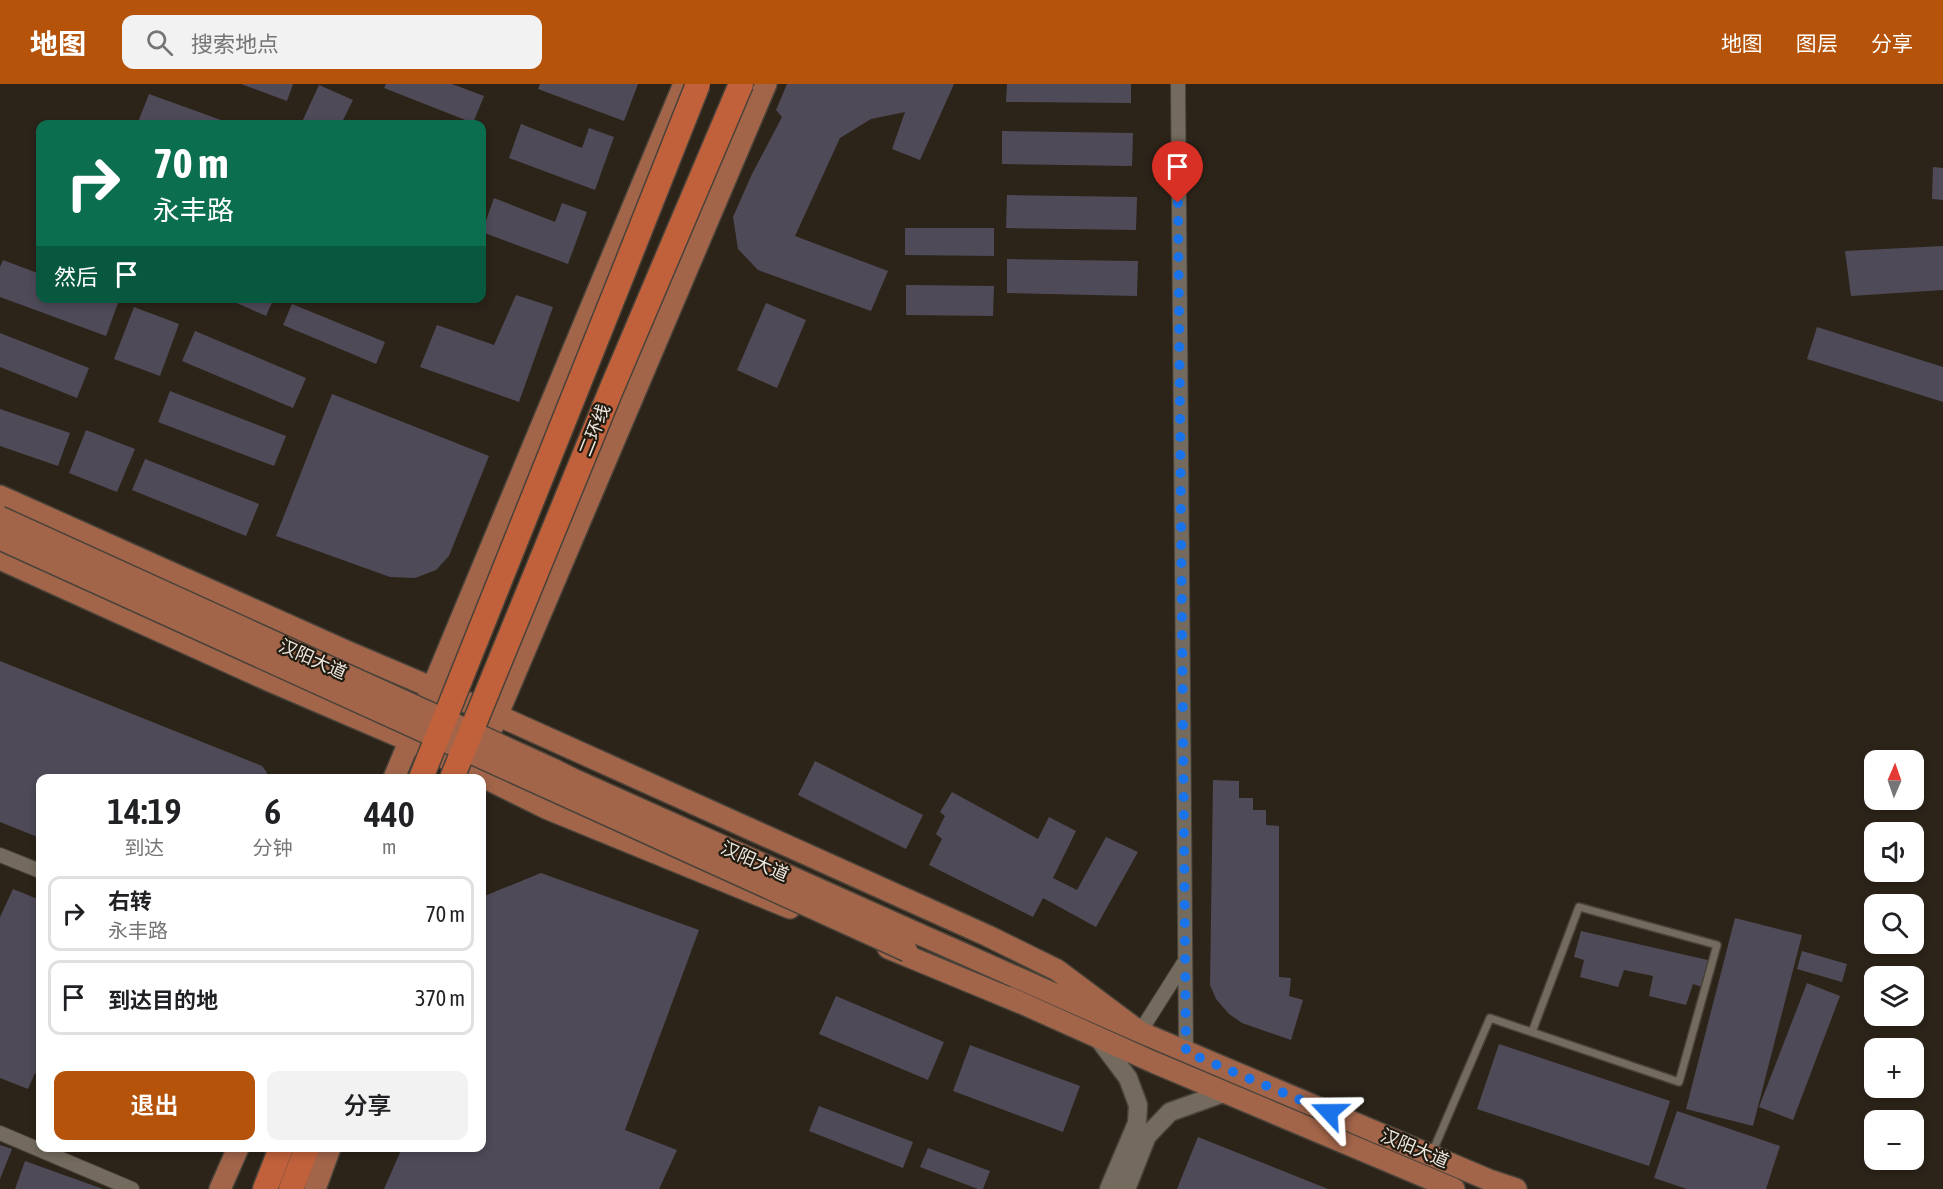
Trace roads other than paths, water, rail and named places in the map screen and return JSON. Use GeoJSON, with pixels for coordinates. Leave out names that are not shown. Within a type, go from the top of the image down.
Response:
{"type":"FeatureCollection","features":[{"type":"Feature","properties":{"kind":"highway","name":"二环线"},"geometry":{"type":"LineString","coordinates":[[423,774],[503,570],[583,377],[698,84]]}},
{"type":"Feature","properties":{"kind":"highway","name":"二环线"},"geometry":{"type":"LineString","coordinates":[[466,774],[611,390],[741,84]]}},
{"type":"Feature","properties":{"kind":"highway"},"geometry":{"type":"LineString","coordinates":[[265,1189],[279,1152]]}},
{"type":"Feature","properties":{"kind":"highway"},"geometry":{"type":"LineString","coordinates":[[291,1189],[305,1152]]}},
{"type":"Feature","properties":{"kind":"main road"},"geometry":{"type":"LineString","coordinates":[[396,774],[684,84]]}},
{"type":"Feature","properties":{"kind":"main road"},"geometry":{"type":"LineString","coordinates":[[466,774],[499,716],[766,84]]}},
{"type":"Feature","properties":{"kind":"main road"},"geometry":{"type":"LineString","coordinates":[[0,496],[499,716],[988,936],[1057,970],[1140,1032]]}},
{"type":"Feature","properties":{"kind":"main road","name":"汉阳大道"},"geometry":{"type":"LineString","coordinates":[[0,517],[573,779],[1140,1032],[1516,1189]]}},
{"type":"Feature","properties":{"kind":"main road","name":"汉阳大道"},"geometry":{"type":"LineString","coordinates":[[0,539],[1098,1038],[1454,1189]]}},
{"type":"Feature","properties":{"kind":"main road","name":"汉阳大道"},"geometry":{"type":"LineString","coordinates":[[0,559],[270,681],[410,741],[462,774]]}},
{"type":"Feature","properties":{"kind":"main road","name":"汉阳大道"},"geometry":{"type":"LineString","coordinates":[[486,784],[1021,1003]]}},
{"type":"Feature","properties":{"kind":"main road"},"geometry":{"type":"LineString","coordinates":[[220,1189],[236,1152]]}},
{"type":"Feature","properties":{"kind":"main road"},"geometry":{"type":"LineString","coordinates":[[315,1189],[329,1152]]}},
{"type":"Feature","properties":{"kind":"street"},"geometry":{"type":"LineString","coordinates":[[1178,84],[1186,1052]]}},
{"type":"Feature","properties":{"kind":"street"},"geometry":{"type":"LineString","coordinates":[[0,855],[36,869]]}},
{"type":"Feature","properties":{"kind":"street"},"geometry":{"type":"LineString","coordinates":[[1140,1032],[1184,964]]}},
{"type":"Feature","properties":{"kind":"street"},"geometry":{"type":"LineString","coordinates":[[1098,1038],[1128,1078],[1138,1105],[1137,1123],[1109,1189]]}},
{"type":"Feature","properties":{"kind":"street"},"geometry":{"type":"LineString","coordinates":[[1126,1189],[1147,1136],[1170,1112],[1226,1092]]}},
{"type":"Feature","properties":{"kind":"street"},"geometry":{"type":"LineString","coordinates":[[0,1133],[36,1148]]}},
{"type":"Feature","properties":{"kind":"street"},"geometry":{"type":"LineString","coordinates":[[45,1152],[132,1189]]}},
{"type":"Feature","properties":{"kind":"lane"},"geometry":{"type":"LineString","coordinates":[[1431,1155],[1490,1018],[1679,1082],[1717,945],[1579,907],[1532,1032]]}}]}
